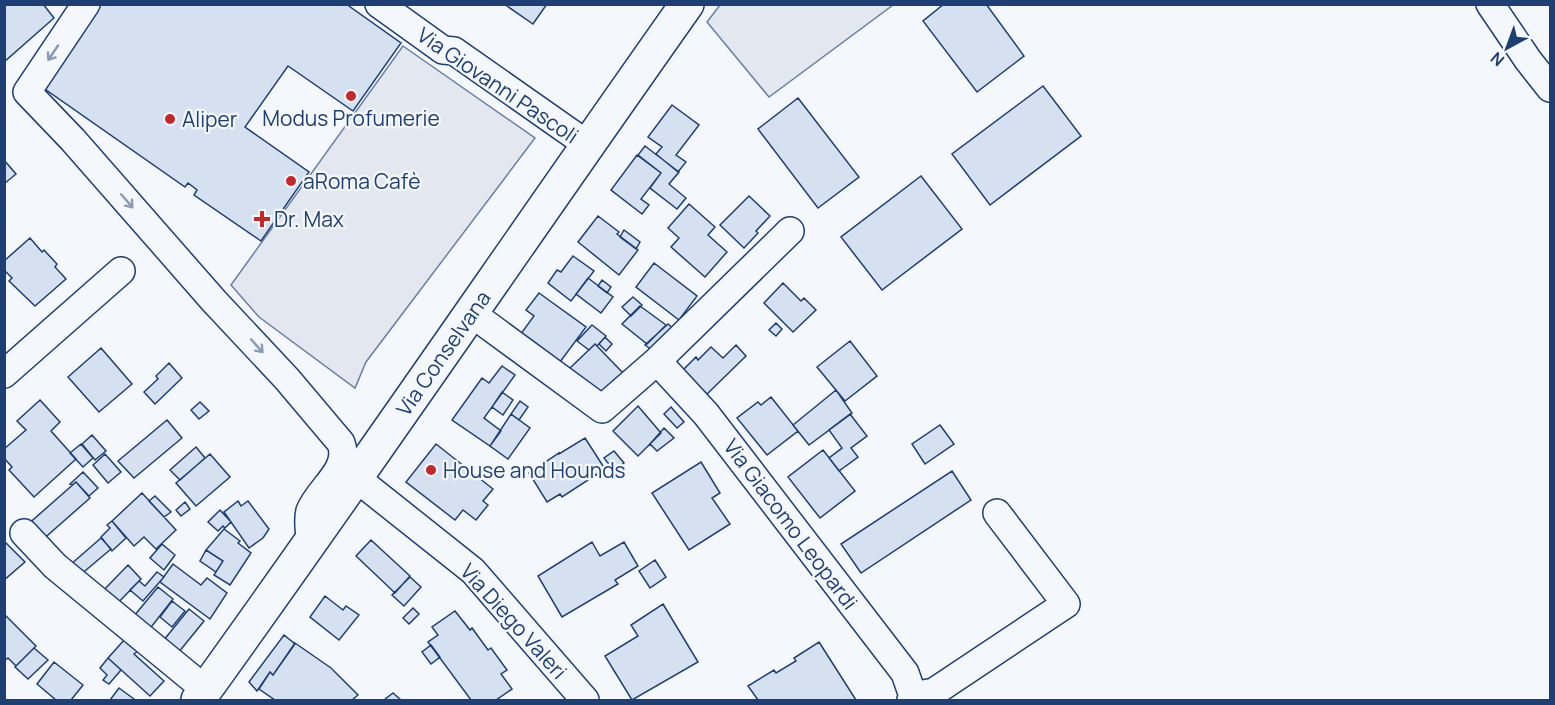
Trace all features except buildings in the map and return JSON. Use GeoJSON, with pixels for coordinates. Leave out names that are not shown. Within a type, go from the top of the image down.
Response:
{"type":"FeatureCollection","features":[{"type":"Feature","properties":{"kind":"main road","name":"Via Conselvana"},"geometry":{"type":"LineString","coordinates":[[202,695],[687,4]]}},
{"type":"Feature","properties":{"kind":"street"},"geometry":{"type":"LineString","coordinates":[[86,4],[27,92],[73,140],[214,301],[295,388],[341,443],[344,452],[341,465],[309,512],[310,540]]}},
{"type":"Feature","properties":{"kind":"street","name":"Via Giovanni Pascoli"},"geometry":{"type":"LineString","coordinates":[[379,4],[442,50],[454,51],[588,145]]}},
{"type":"Feature","properties":{"kind":"street"},"geometry":{"type":"LineString","coordinates":[[1490,4],[1528,60],[1551,88]]}},
{"type":"Feature","properties":{"kind":"street"},"geometry":{"type":"LineString","coordinates":[[471,313],[602,409],[657,361],[790,231]]}},
{"type":"Feature","properties":{"kind":"street"},"geometry":{"type":"LineString","coordinates":[[4,374],[121,272]]}},
{"type":"Feature","properties":{"kind":"street","name":"Via Giacomo Leopardi"},"geometry":{"type":"LineString","coordinates":[[657,361],[706,414],[905,673],[912,698]]}},
{"type":"Feature","properties":{"kind":"street","name":"Via Diego Valeri"},"geometry":{"type":"LineString","coordinates":[[356,478],[473,571],[585,700]]}},
{"type":"Feature","properties":{"kind":"street"},"geometry":{"type":"LineString","coordinates":[[912,698],[934,692],[1066,604],[997,513]]}},
{"type":"Feature","properties":{"kind":"street"},"geometry":{"type":"LineString","coordinates":[[24,533],[55,566],[202,695]]}},
{"type":"Feature","properties":{"kind":"shaded area"},"geometry":{"type":"Polygon","coordinates":[[[720,5],[893,5],[769,97],[707,22],[720,5]]]}},
{"type":"Feature","properties":{"kind":"shaded area"},"geometry":{"type":"Polygon","coordinates":[[[403,46],[535,138],[366,362],[355,388],[259,317],[231,285],[403,46]]]}},
{"type":"Feature","properties":{"kind":"place","name":"Modus Profumerie"},"geometry":{"type":"Point","coordinates":[351,96]}},
{"type":"Feature","properties":{"kind":"place","name":"Aliper"},"geometry":{"type":"Point","coordinates":[170,119]}},
{"type":"Feature","properties":{"kind":"place","name":"aRoma Cafè"},"geometry":{"type":"Point","coordinates":[291,181]}},
{"type":"Feature","properties":{"kind":"place","name":"Dr. Max"},"geometry":{"type":"Point","coordinates":[262,219]}},
{"type":"Feature","properties":{"kind":"place","name":"House and Hounds"},"geometry":{"type":"Point","coordinates":[431,470]}}]}
